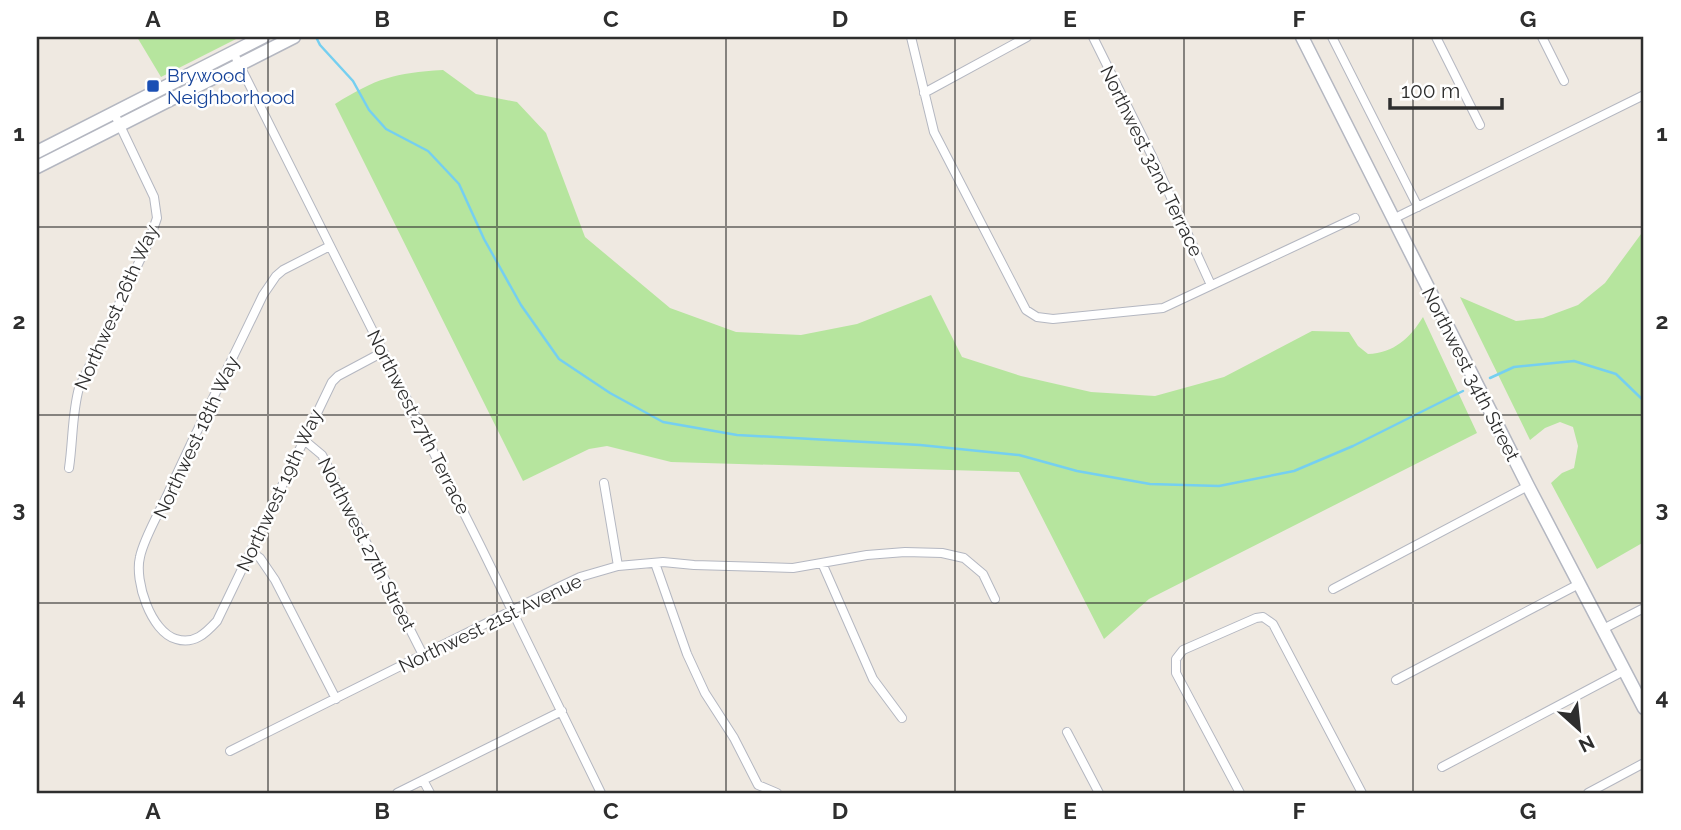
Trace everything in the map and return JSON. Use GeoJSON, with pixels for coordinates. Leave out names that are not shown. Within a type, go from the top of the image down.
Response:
{"type":"FeatureCollection","features":[{"type":"Feature","properties":{"kind":"main road"},"geometry":{"type":"LineString","coordinates":[[236,58],[263,37]]}},
{"type":"Feature","properties":{"kind":"main road"},"geometry":{"type":"LineString","coordinates":[[37,167],[117,119],[236,58],[294,37]]}},
{"type":"Feature","properties":{"kind":"main road","name":"Northwest 34th Street"},"geometry":{"type":"LineString","coordinates":[[1303,37],[1528,486],[1644,708]]}},
{"type":"Feature","properties":{"kind":"main road"},"geometry":{"type":"LineString","coordinates":[[37,152],[117,119]]}},
{"type":"Feature","properties":{"kind":"street"},"geometry":{"type":"LineString","coordinates":[[911,37],[934,132],[1026,310],[1037,317],[1053,319],[1163,308],[1355,218]]}},
{"type":"Feature","properties":{"kind":"street"},"geometry":{"type":"LineString","coordinates":[[924,93],[1027,37]]}},
{"type":"Feature","properties":{"kind":"street","name":"Northwest 32nd Terrace"},"geometry":{"type":"LineString","coordinates":[[1093,37],[1152,156],[1211,285]]}},
{"type":"Feature","properties":{"kind":"street"},"geometry":{"type":"LineString","coordinates":[[1332,37],[1418,207]]}},
{"type":"Feature","properties":{"kind":"street"},"geometry":{"type":"LineString","coordinates":[[1436,37],[1480,125]]}},
{"type":"Feature","properties":{"kind":"street"},"geometry":{"type":"LineString","coordinates":[[1542,37],[1564,81]]}},
{"type":"Feature","properties":{"kind":"street","name":"Northwest 27th Terrace"},"geometry":{"type":"LineString","coordinates":[[236,58],[601,793]]}},
{"type":"Feature","properties":{"kind":"street"},"geometry":{"type":"LineString","coordinates":[[1393,219],[1644,95]]}},
{"type":"Feature","properties":{"kind":"street","name":"Northwest 26th Way"},"geometry":{"type":"LineString","coordinates":[[69,468],[75,402],[79,388],[149,241],[157,218],[154,197],[117,119]]}},
{"type":"Feature","properties":{"kind":"street","name":"Northwest 18th Way"},"geometry":{"type":"LineString","coordinates":[[189,641],[165,634],[156,624],[140,587],[139,558],[196,432],[263,295],[276,275],[330,246]]}},
{"type":"Feature","properties":{"kind":"street","name":"Northwest 19th Way"},"geometry":{"type":"LineString","coordinates":[[189,641],[205,634],[217,621],[332,382],[338,376],[383,352]]}},
{"type":"Feature","properties":{"kind":"street","name":"Northwest 27th Street"},"geometry":{"type":"LineString","coordinates":[[304,440],[322,455],[423,655]]}},
{"type":"Feature","properties":{"kind":"street"},"geometry":{"type":"LineString","coordinates":[[604,483],[618,566]]}},
{"type":"Feature","properties":{"kind":"street"},"geometry":{"type":"LineString","coordinates":[[1333,589],[1528,486]]}},
{"type":"Feature","properties":{"kind":"street"},"geometry":{"type":"LineString","coordinates":[[250,551],[260,558],[275,580],[336,699]]}},
{"type":"Feature","properties":{"kind":"street","name":"Northwest 21st Avenue"},"geometry":{"type":"LineString","coordinates":[[230,751],[580,577],[618,566],[655,563],[793,568],[867,555],[943,553],[964,558],[983,574],[995,599]]}},
{"type":"Feature","properties":{"kind":"street"},"geometry":{"type":"LineString","coordinates":[[655,563],[687,654],[705,693],[734,738],[758,785],[777,793]]}},
{"type":"Feature","properties":{"kind":"street"},"geometry":{"type":"LineString","coordinates":[[822,563],[873,679],[902,718]]}},
{"type":"Feature","properties":{"kind":"street"},"geometry":{"type":"LineString","coordinates":[[1396,680],[1579,584]]}},
{"type":"Feature","properties":{"kind":"street"},"geometry":{"type":"LineString","coordinates":[[1603,629],[1644,608]]}},
{"type":"Feature","properties":{"kind":"street"},"geometry":{"type":"LineString","coordinates":[[1240,793],[1176,673],[1175,659],[1183,650],[1256,618],[1268,619],[1273,624],[1362,793]]}},
{"type":"Feature","properties":{"kind":"street"},"geometry":{"type":"LineString","coordinates":[[1442,767],[1618,674]]}},
{"type":"Feature","properties":{"kind":"street"},"geometry":{"type":"LineString","coordinates":[[397,793],[562,711]]}},
{"type":"Feature","properties":{"kind":"street"},"geometry":{"type":"LineString","coordinates":[[1067,732],[1099,793]]}},
{"type":"Feature","properties":{"kind":"street"},"geometry":{"type":"LineString","coordinates":[[1588,793],[1644,764]]}},
{"type":"Feature","properties":{"kind":"street"},"geometry":{"type":"LineString","coordinates":[[423,780],[430,793]]}},
{"type":"Feature","properties":{"kind":"green space"},"geometry":{"type":"Polygon","coordinates":[[[137,37],[240,37],[161,77],[137,37]]]}},
{"type":"Feature","properties":{"kind":"green space"},"geometry":{"type":"Polygon","coordinates":[[[443,70],[476,94],[517,102],[546,133],[585,237],[670,308],[736,332],[801,335],[857,324],[931,295],[962,357],[1021,376],[1091,392],[1155,396],[1224,377],[1312,331],[1349,332],[1358,346],[1368,354],[1386,351],[1407,338],[1423,317],[1477,433],[1149,599],[1104,639],[1019,472],[671,462],[607,446],[589,449],[523,481],[335,104],[386,78],[443,70]]]}},
{"type":"Feature","properties":{"kind":"green space"},"geometry":{"type":"Polygon","coordinates":[[[1644,230],[1644,542],[1597,569],[1551,483],[1562,473],[1574,468],[1578,446],[1573,427],[1560,422],[1545,428],[1530,440],[1460,297],[1516,321],[1543,318],[1578,305],[1605,283],[1644,230]]]}},
{"type":"Feature","properties":{"kind":"waterway"},"geometry":{"type":"LineString","coordinates":[[316,37],[353,81],[369,110],[386,129],[428,151],[459,184],[484,239],[521,305],[559,359],[610,393],[663,422],[737,435],[920,445],[1019,455],[1077,471],[1150,484],[1219,486],[1294,471],[1353,446],[1463,391]]}},
{"type":"Feature","properties":{"kind":"waterway"},"geometry":{"type":"LineString","coordinates":[[1490,378],[1514,367],[1574,361],[1616,374],[1644,401]]}},
{"type":"Feature","properties":{"kind":"place","name":"Brywood Neighborhood"},"geometry":{"type":"Point","coordinates":[153,86]}}]}
